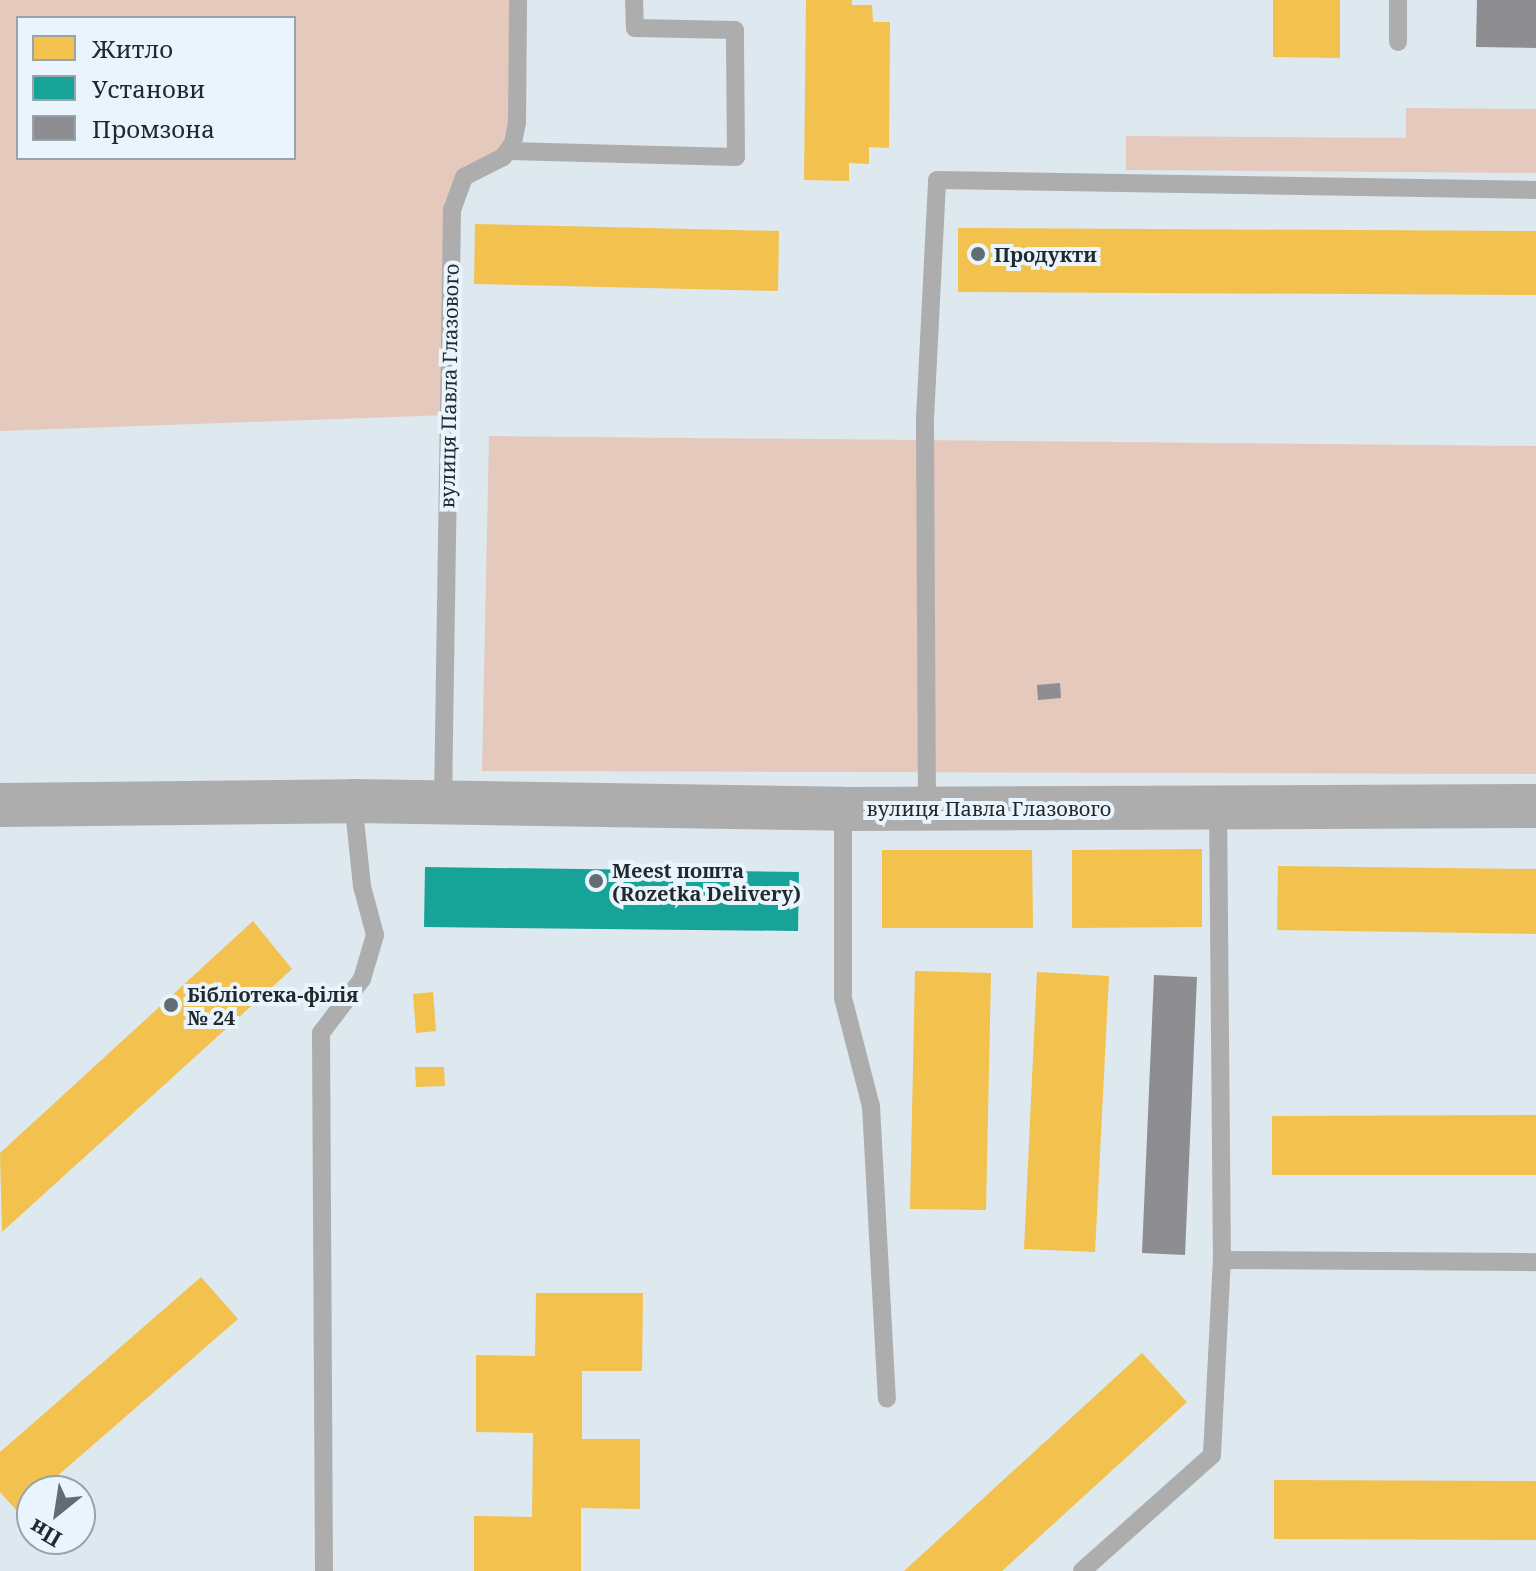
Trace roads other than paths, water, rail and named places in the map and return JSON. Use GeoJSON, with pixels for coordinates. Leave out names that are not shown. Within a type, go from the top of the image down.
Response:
{"type":"FeatureCollection","features":[{"type":"Feature","properties":{"kind":"street","name":"вулиця Павла Глазового"},"geometry":{"type":"LineString","coordinates":[[0,805],[353,801],[843,809],[1536,806]]}},
{"type":"Feature","properties":{"kind":"lane"},"geometry":{"type":"LineString","coordinates":[[518,0],[517,123],[509,151],[736,157],[735,30],[635,28],[634,0]]}},
{"type":"Feature","properties":{"kind":"lane"},"geometry":{"type":"LineString","coordinates":[[1398,0],[1398,42]]}},
{"type":"Feature","properties":{"kind":"lane","name":"вулиця Павла Глазового"},"geometry":{"type":"LineString","coordinates":[[443,803],[452,210],[464,177],[497,161],[509,151]]}},
{"type":"Feature","properties":{"kind":"lane"},"geometry":{"type":"LineString","coordinates":[[927,809],[925,419],[937,180],[1536,190]]}},
{"type":"Feature","properties":{"kind":"lane"},"geometry":{"type":"LineString","coordinates":[[324,1571],[321,1033],[362,979],[375,935],[362,886],[353,801]]}},
{"type":"Feature","properties":{"kind":"lane"},"geometry":{"type":"LineString","coordinates":[[1082,1571],[1212,1455],[1222,1260],[1218,806]]}},
{"type":"Feature","properties":{"kind":"lane"},"geometry":{"type":"LineString","coordinates":[[843,809],[843,998],[871,1106],[887,1399]]}},
{"type":"Feature","properties":{"kind":"lane"},"geometry":{"type":"LineString","coordinates":[[1222,1260],[1536,1262]]}},
{"type":"Feature","properties":{"kind":"place","name":"Продукти"},"geometry":{"type":"Point","coordinates":[978,254]}},
{"type":"Feature","properties":{"kind":"place","name":"Meest пошта (Rozetka Delivery)"},"geometry":{"type":"Point","coordinates":[596,881]}},
{"type":"Feature","properties":{"kind":"place","name":"Бібліотека-філія № 24"},"geometry":{"type":"Point","coordinates":[171,1005]}}]}
